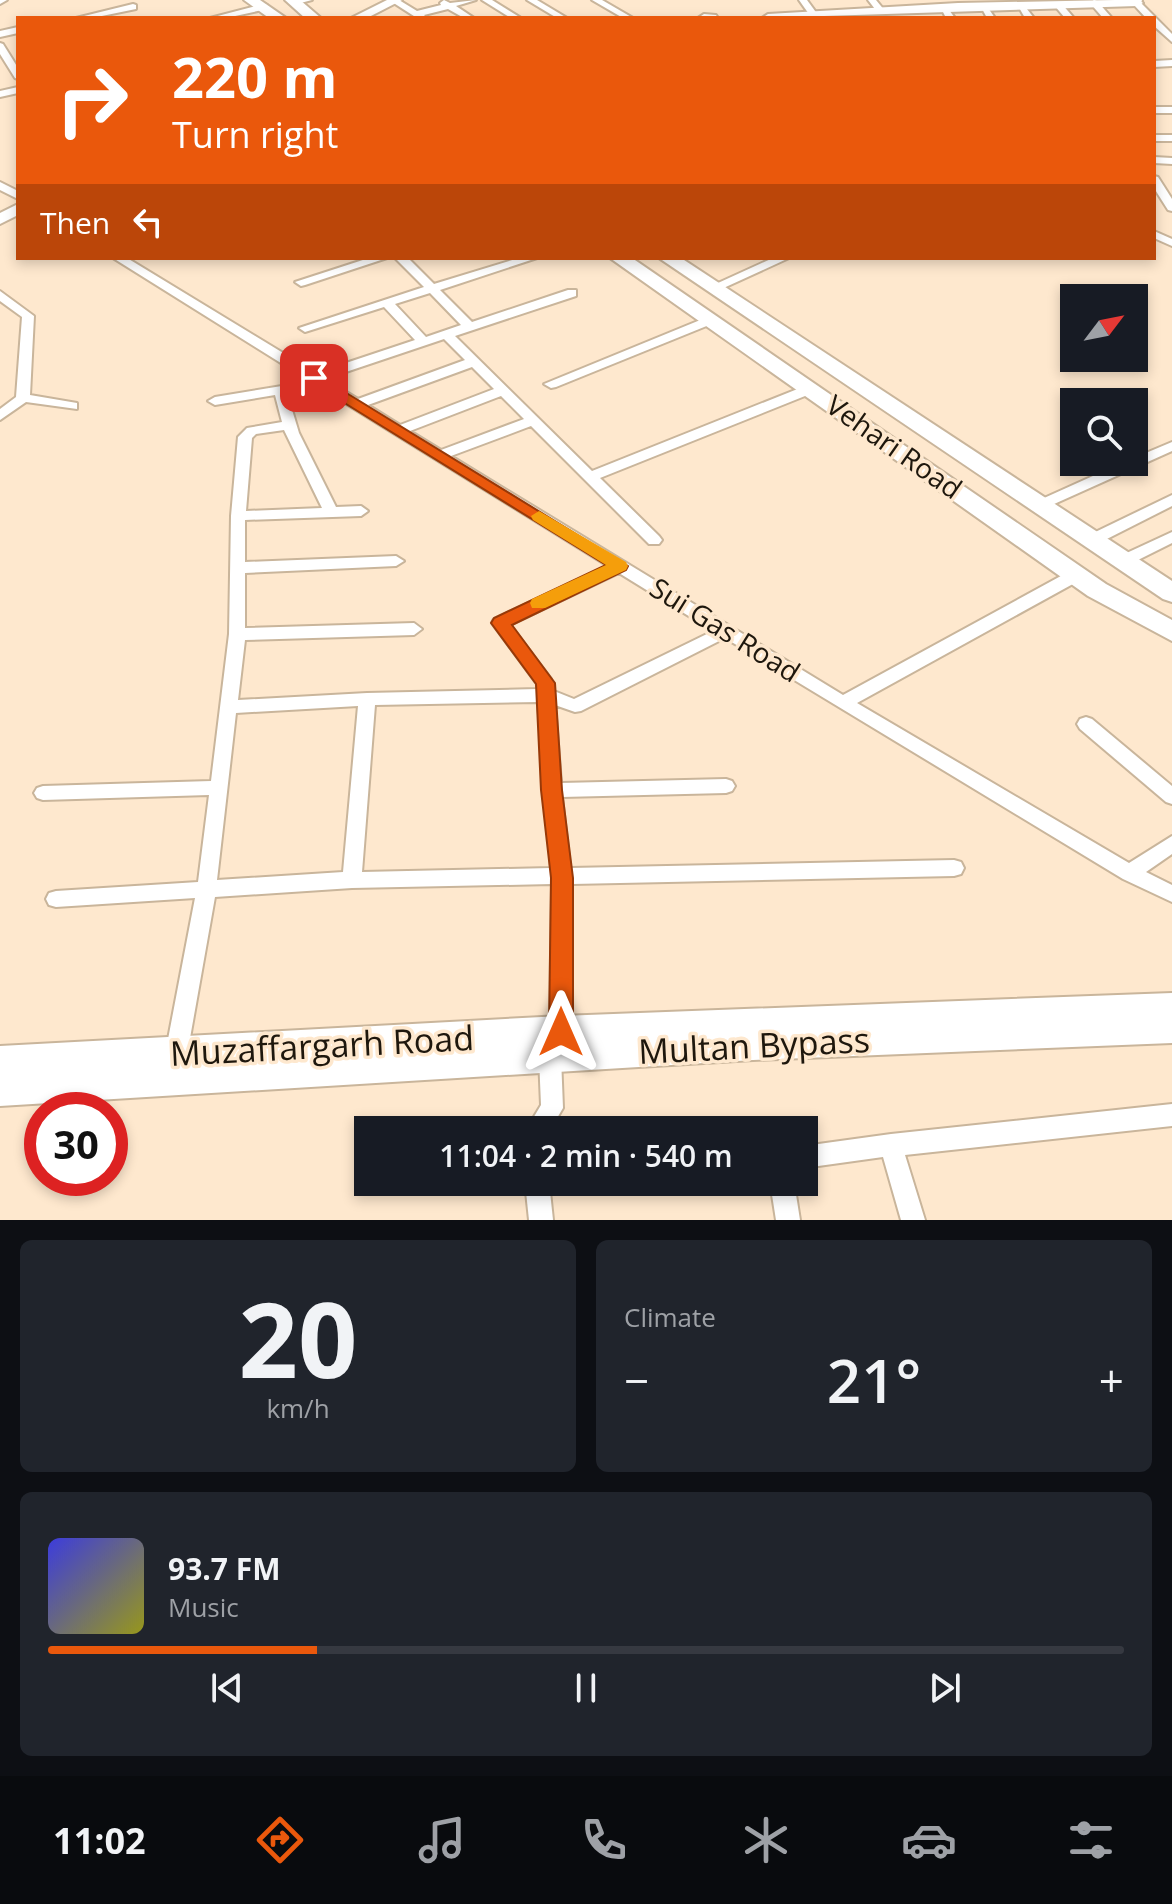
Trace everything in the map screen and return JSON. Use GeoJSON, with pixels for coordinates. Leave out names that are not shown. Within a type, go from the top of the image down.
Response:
{"type":"FeatureCollection","features":[{"type":"Feature","properties":{"kind":"main road"},"geometry":{"type":"LineString","coordinates":[[299,1],[312,16]]}},
{"type":"Feature","properties":{"kind":"main road"},"geometry":{"type":"LineString","coordinates":[[257,4],[276,16]]}},
{"type":"Feature","properties":{"kind":"main road","name":"Vehari Road"},"geometry":{"type":"LineString","coordinates":[[622,260],[1076,575],[1172,632]]}},
{"type":"Feature","properties":{"kind":"main road","name":"Vehari Road"},"geometry":{"type":"LineString","coordinates":[[671,260],[1090,541],[1169,587]]}},
{"type":"Feature","properties":{"kind":"main road","name":"Muzaffargarh Road"},"geometry":{"type":"LineString","coordinates":[[0,1063],[556,1044],[1172,1008]]}},
{"type":"Feature","properties":{"kind":"main road","name":"Multan Bypass"},"geometry":{"type":"LineString","coordinates":[[0,1089],[556,1044],[753,1044],[1172,1027]]}},
{"type":"Feature","properties":{"kind":"street"},"geometry":{"type":"LineString","coordinates":[[361,16],[394,0],[420,16],[472,0]]}},
{"type":"Feature","properties":{"kind":"street"},"geometry":{"type":"LineString","coordinates":[[439,0],[466,16]]}},
{"type":"Feature","properties":{"kind":"street"},"geometry":{"type":"LineString","coordinates":[[486,0],[514,16]]}},
{"type":"Feature","properties":{"kind":"street"},"geometry":{"type":"LineString","coordinates":[[531,0],[559,16]]}},
{"type":"Feature","properties":{"kind":"street"},"geometry":{"type":"LineString","coordinates":[[596,0],[625,16]]}},
{"type":"Feature","properties":{"kind":"street"},"geometry":{"type":"LineString","coordinates":[[803,0],[814,15]]}},
{"type":"Feature","properties":{"kind":"street"},"geometry":{"type":"LineString","coordinates":[[871,14],[872,0]]}},
{"type":"Feature","properties":{"kind":"street"},"geometry":{"type":"LineString","coordinates":[[799,16],[871,14],[919,4],[988,8],[1137,1]]}},
{"type":"Feature","properties":{"kind":"street"},"geometry":{"type":"LineString","coordinates":[[220,16],[257,4]]}},
{"type":"Feature","properties":{"kind":"street"},"geometry":{"type":"LineString","coordinates":[[1020,6],[1028,16]]}},
{"type":"Feature","properties":{"kind":"street"},"geometry":{"type":"LineString","coordinates":[[90,16],[133,7]]}},
{"type":"Feature","properties":{"kind":"street"},"geometry":{"type":"LineString","coordinates":[[1158,29],[1172,39]]}},
{"type":"Feature","properties":{"kind":"street"},"geometry":{"type":"LineString","coordinates":[[1,49],[16,73]]}},
{"type":"Feature","properties":{"kind":"street"},"geometry":{"type":"LineString","coordinates":[[1156,184],[1164,202]]}},
{"type":"Feature","properties":{"kind":"street","name":"Sui Gas Road"},"geometry":{"type":"LineString","coordinates":[[122,260],[843,703],[1130,873],[1172,894]]}},
{"type":"Feature","properties":{"kind":"street"},"geometry":{"type":"LineString","coordinates":[[301,282],[374,260]]}},
{"type":"Feature","properties":{"kind":"street"},"geometry":{"type":"LineString","coordinates":[[403,260],[469,326]]}},
{"type":"Feature","properties":{"kind":"street"},"geometry":{"type":"LineString","coordinates":[[305,328],[525,260]]}},
{"type":"Feature","properties":{"kind":"street"},"geometry":{"type":"LineString","coordinates":[[713,288],[778,260]]}},
{"type":"Feature","properties":{"kind":"street"},"geometry":{"type":"LineString","coordinates":[[215,401],[298,387],[314,378],[572,293]]}},
{"type":"Feature","properties":{"kind":"street"},"geometry":{"type":"LineString","coordinates":[[0,295],[28,316],[23,398]]}},
{"type":"Feature","properties":{"kind":"street"},"geometry":{"type":"LineString","coordinates":[[387,303],[424,342]]}},
{"type":"Feature","properties":{"kind":"street"},"geometry":{"type":"LineString","coordinates":[[551,384],[710,320]]}},
{"type":"Feature","properties":{"kind":"street"},"geometry":{"type":"LineString","coordinates":[[446,334],[654,540]]}},
{"type":"Feature","properties":{"kind":"street"},"geometry":{"type":"LineString","coordinates":[[357,404],[473,362]]}},
{"type":"Feature","properties":{"kind":"street"},"geometry":{"type":"LineString","coordinates":[[589,477],[810,389]]}},
{"type":"Feature","properties":{"kind":"street"},"geometry":{"type":"LineString","coordinates":[[280,390],[290,425],[331,512]]}},
{"type":"Feature","properties":{"kind":"street"},"geometry":{"type":"LineString","coordinates":[[399,430],[503,390]]}},
{"type":"Feature","properties":{"kind":"street"},"geometry":{"type":"LineString","coordinates":[[0,416],[23,398],[72,406]]}},
{"type":"Feature","properties":{"kind":"street"},"geometry":{"type":"LineString","coordinates":[[440,455],[533,421]]}},
{"type":"Feature","properties":{"kind":"street"},"geometry":{"type":"LineString","coordinates":[[176,1055],[207,887],[237,634],[238,516],[247,433],[290,425]]}},
{"type":"Feature","properties":{"kind":"street"},"geometry":{"type":"LineString","coordinates":[[1038,506],[1172,446]]}},
{"type":"Feature","properties":{"kind":"street"},"geometry":{"type":"LineString","coordinates":[[1090,541],[1172,500]]}},
{"type":"Feature","properties":{"kind":"street"},"geometry":{"type":"LineString","coordinates":[[238,516],[361,511]]}},
{"type":"Feature","properties":{"kind":"street"},"geometry":{"type":"LineString","coordinates":[[1123,561],[1172,537]]}},
{"type":"Feature","properties":{"kind":"street"},"geometry":{"type":"LineString","coordinates":[[238,568],[396,561]]}},
{"type":"Feature","properties":{"kind":"street"},"geometry":{"type":"LineString","coordinates":[[547,1116],[552,1108],[562,878],[545,683],[500,623],[620,566]]}},
{"type":"Feature","properties":{"kind":"street"},"geometry":{"type":"LineString","coordinates":[[843,703],[1076,575]]}},
{"type":"Feature","properties":{"kind":"street"},"geometry":{"type":"LineString","coordinates":[[237,634],[414,629]]}},
{"type":"Feature","properties":{"kind":"street"},"geometry":{"type":"LineString","coordinates":[[228,707],[367,699],[546,695],[575,706],[726,631]]}},
{"type":"Feature","properties":{"kind":"street"},"geometry":{"type":"LineString","coordinates":[[352,880],[367,699]]}},
{"type":"Feature","properties":{"kind":"street"},"geometry":{"type":"LineString","coordinates":[[1086,724],[1172,797]]}},
{"type":"Feature","properties":{"kind":"street"},"geometry":{"type":"LineString","coordinates":[[552,790],[726,786]]}},
{"type":"Feature","properties":{"kind":"street"},"geometry":{"type":"LineString","coordinates":[[43,793],[219,788]]}},
{"type":"Feature","properties":{"kind":"street"},"geometry":{"type":"LineString","coordinates":[[1130,873],[1172,844]]}},
{"type":"Feature","properties":{"kind":"street"},"geometry":{"type":"LineString","coordinates":[[56,899],[352,880],[954,868]]}},
{"type":"Feature","properties":{"kind":"street"},"geometry":{"type":"LineString","coordinates":[[818,1155],[1172,1115]]}},
{"type":"Feature","properties":{"kind":"street"},"geometry":{"type":"LineString","coordinates":[[891,1145],[913,1220]]}},
{"type":"Feature","properties":{"kind":"street"},"geometry":{"type":"LineString","coordinates":[[538,1196],[541,1220]]}},
{"type":"Feature","properties":{"kind":"street"},"geometry":{"type":"LineString","coordinates":[[784,1196],[788,1220]]}},
{"type":"Feature","properties":{"kind":"slow traffic"},"geometry":{"type":"LineString","coordinates":[[539,516],[620,566],[539,603]]}},
{"type":"Feature","properties":{"kind":"route"},"geometry":{"type":"LineString","coordinates":[[314,378],[620,566],[500,623],[545,683],[562,878],[561,1032]]}}]}
